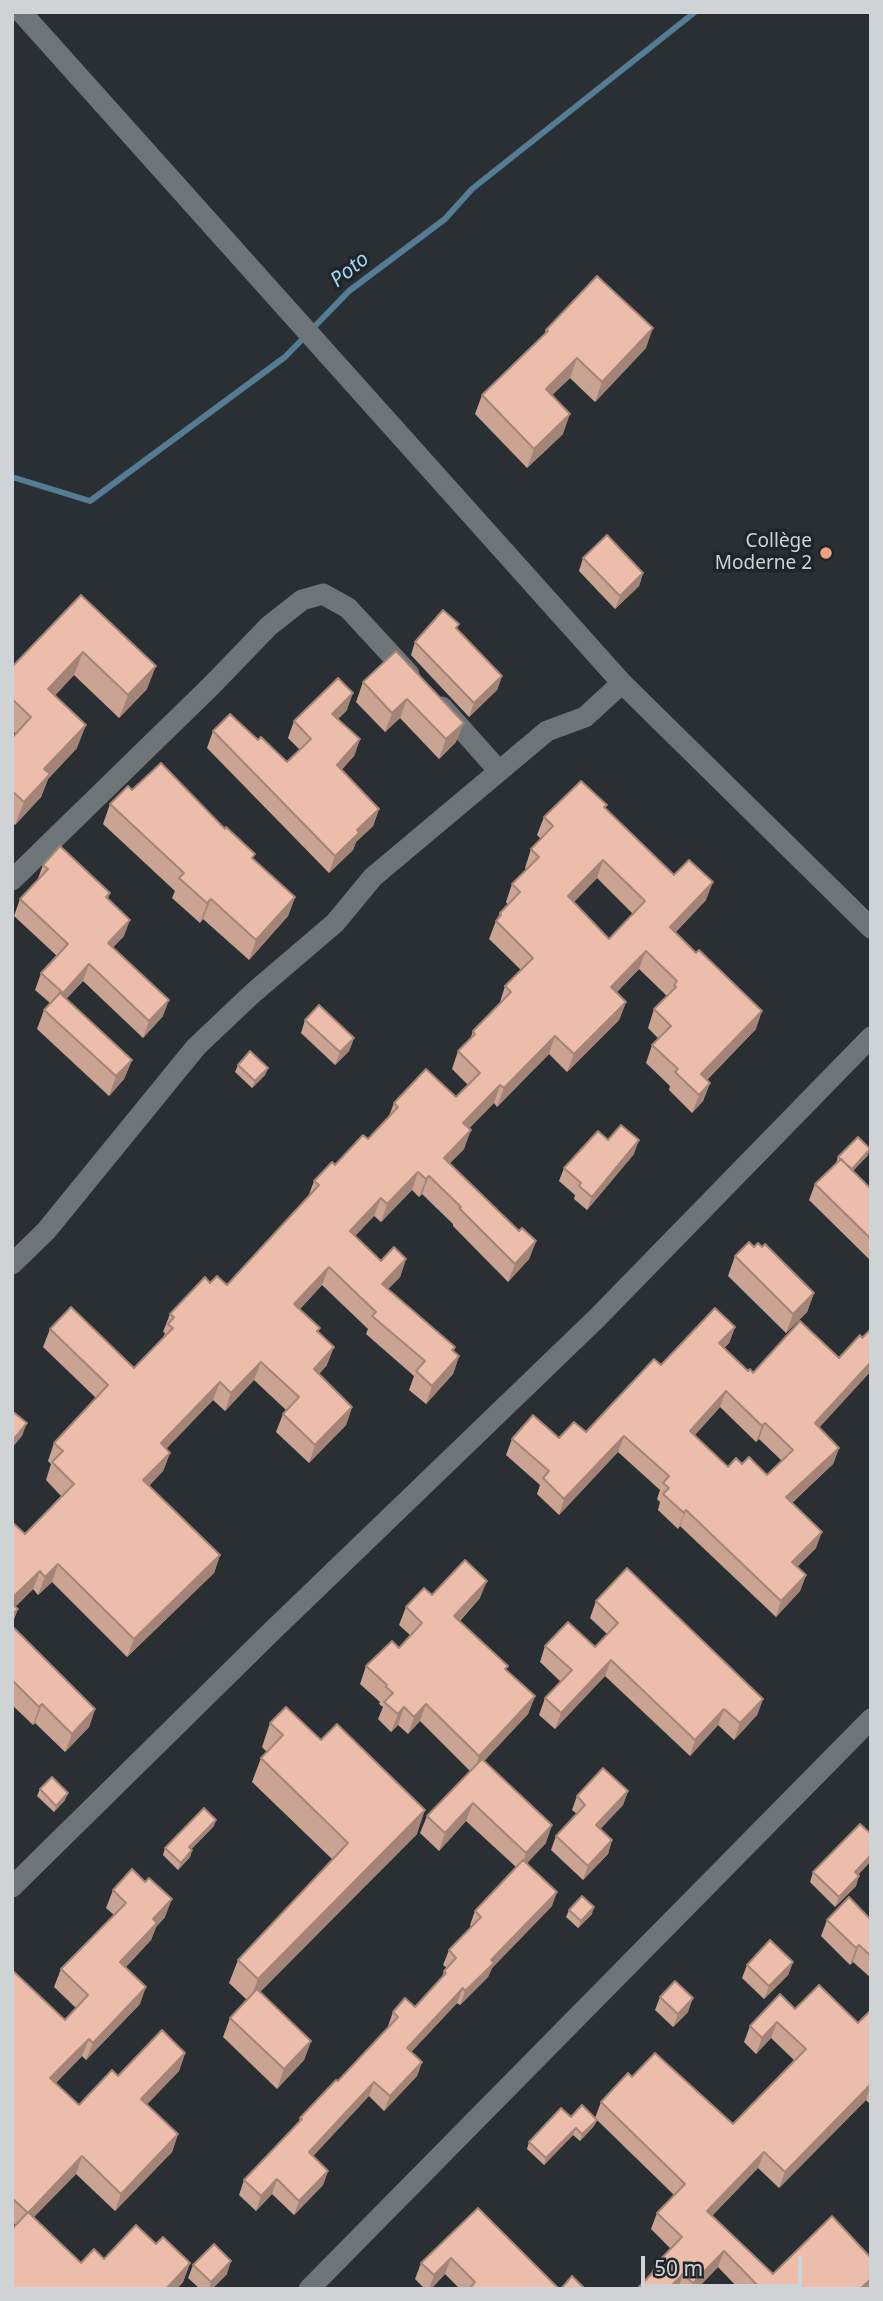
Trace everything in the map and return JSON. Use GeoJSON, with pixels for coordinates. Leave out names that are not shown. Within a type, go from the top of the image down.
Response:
{"type":"FeatureCollection","features":[{"type":"Feature","properties":{"kind":"street"},"geometry":{"type":"LineString","coordinates":[[21,12],[622,683],[871,928]]}},
{"type":"Feature","properties":{"kind":"street"},"geometry":{"type":"LineString","coordinates":[[12,880],[211,686],[268,626],[302,600],[323,594],[348,608],[499,771]]}},
{"type":"Feature","properties":{"kind":"street"},"geometry":{"type":"LineString","coordinates":[[12,1264],[46,1231],[196,1047],[253,993],[335,923],[373,877],[547,731],[585,718],[622,683]]}},
{"type":"Feature","properties":{"kind":"street"},"geometry":{"type":"LineString","coordinates":[[12,1887],[268,1635],[597,1318],[871,1037]]}},
{"type":"Feature","properties":{"kind":"street"},"geometry":{"type":"LineString","coordinates":[[309,2289],[871,1719]]}},
{"type":"Feature","properties":{"kind":"building"},"geometry":{"type":"Polygon","coordinates":[[[597,276],[653,328],[602,382],[577,358],[546,389],[570,414],[534,449],[482,395],[548,331],[546,330],[597,276]]]}},
{"type":"Feature","properties":{"kind":"building"},"geometry":{"type":"Polygon","coordinates":[[[607,535],[643,573],[620,596],[583,558],[607,535]]]}},
{"type":"Feature","properties":{"kind":"building"},"geometry":{"type":"Polygon","coordinates":[[[81,595],[156,666],[128,695],[83,652],[48,689],[86,725],[44,769],[50,774],[24,802],[12,791],[12,738],[31,717],[12,699],[12,667],[81,595]]]}},
{"type":"Feature","properties":{"kind":"building"},"geometry":{"type":"Polygon","coordinates":[[[443,610],[459,624],[456,628],[502,676],[474,703],[415,642],[443,610]]]}},
{"type":"Feature","properties":{"kind":"building"},"geometry":{"type":"Polygon","coordinates":[[[396,651],[464,723],[446,739],[407,699],[392,713],[363,682],[396,651]]]}},
{"type":"Feature","properties":{"kind":"building"},"geometry":{"type":"Polygon","coordinates":[[[338,678],[353,693],[332,714],[360,739],[337,765],[379,809],[335,856],[213,731],[230,714],[258,740],[261,737],[287,762],[311,739],[294,721],[338,678]]]}},
{"type":"Feature","properties":{"kind":"building"},"geometry":{"type":"Polygon","coordinates":[[[161,763],[225,829],[226,827],[255,854],[252,858],[295,897],[256,940],[211,899],[207,903],[179,878],[184,873],[110,804],[128,786],[132,790],[161,763]]]}},
{"type":"Feature","properties":{"kind":"building"},"geometry":{"type":"Polygon","coordinates":[[[581,781],[674,875],[689,860],[713,882],[670,927],[696,953],[699,950],[762,1011],[701,1074],[710,1083],[699,1095],[675,1072],[678,1069],[652,1045],[671,1026],[654,1009],[676,987],[674,985],[677,981],[646,951],[611,987],[626,1002],[574,1054],[555,1036],[504,1088],[500,1085],[463,1123],[471,1130],[444,1158],[519,1231],[522,1228],[536,1241],[515,1264],[429,1176],[426,1179],[418,1172],[387,1204],[381,1198],[350,1231],[381,1261],[394,1247],[406,1259],[382,1284],[455,1347],[452,1350],[459,1356],[432,1386],[416,1371],[425,1361],[372,1316],[376,1312],[329,1267],[294,1304],[320,1328],[317,1331],[334,1347],[314,1369],[352,1407],[315,1445],[283,1414],[299,1397],[261,1362],[231,1393],[220,1382],[161,1443],[170,1453],[143,1480],[220,1555],[134,1639],[58,1564],[45,1577],[40,1571],[12,1598],[12,1522],[25,1534],[74,1484],[52,1462],[63,1451],[54,1443],[108,1385],[50,1329],[71,1307],[134,1368],[173,1328],[168,1324],[174,1317],[170,1314],[205,1277],[210,1283],[217,1276],[227,1285],[319,1185],[314,1181],[332,1162],[335,1165],[363,1135],[368,1139],[398,1107],[394,1103],[426,1069],[456,1097],[480,1073],[458,1051],[475,1034],[473,1031],[511,992],[505,986],[533,958],[496,921],[520,892],[512,884],[539,857],[531,849],[553,826],[544,817],[581,781]],[[603,860],[568,896],[609,939],[645,901],[603,860]]]}},
{"type":"Feature","properties":{"kind":"building"},"geometry":{"type":"Polygon","coordinates":[[[60,846],[110,893],[106,897],[130,920],[108,943],[169,1000],[149,1021],[89,964],[63,993],[41,973],[68,944],[20,899],[48,869],[43,865],[60,846]]]}},
{"type":"Feature","properties":{"kind":"building"},"geometry":{"type":"Polygon","coordinates":[[[60,993],[132,1060],[116,1076],[44,1010],[60,993]]]}},
{"type":"Feature","properties":{"kind":"building"},"geometry":{"type":"Polygon","coordinates":[[[319,1005],[354,1038],[340,1052],[305,1020],[319,1005]]]}},
{"type":"Feature","properties":{"kind":"building"},"geometry":{"type":"Polygon","coordinates":[[[250,1051],[268,1068],[255,1081],[238,1065],[250,1051]]]}},
{"type":"Feature","properties":{"kind":"building"},"geometry":{"type":"Polygon","coordinates":[[[621,1125],[639,1140],[592,1197],[564,1168],[598,1131],[608,1140],[621,1125]]]}},
{"type":"Feature","properties":{"kind":"building"},"geometry":{"type":"Polygon","coordinates":[[[858,1137],[870,1149],[852,1169],[838,1157],[858,1137]]]}},
{"type":"Feature","properties":{"kind":"building"},"geometry":{"type":"Polygon","coordinates":[[[841,1159],[871,1189],[871,1239],[815,1184],[841,1159]]]}},
{"type":"Feature","properties":{"kind":"building"},"geometry":{"type":"Polygon","coordinates":[[[749,1242],[754,1247],[758,1243],[762,1247],[765,1244],[814,1293],[793,1314],[735,1256],[749,1242]]]}},
{"type":"Feature","properties":{"kind":"building"},"geometry":{"type":"Polygon","coordinates":[[[715,1308],[735,1327],[719,1343],[753,1373],[800,1321],[839,1358],[860,1335],[862,1338],[871,1329],[871,1362],[815,1423],[839,1448],[786,1497],[822,1532],[792,1562],[806,1575],[781,1601],[686,1510],[684,1513],[663,1494],[669,1488],[663,1483],[669,1476],[624,1436],[564,1499],[543,1478],[549,1471],[512,1439],[533,1415],[559,1438],[574,1422],[586,1432],[654,1359],[661,1365],[715,1308]],[[726,1391],[690,1431],[728,1467],[736,1458],[742,1464],[749,1457],[767,1475],[793,1450],[765,1423],[762,1426],[726,1391]]]}},
{"type":"Feature","properties":{"kind":"building"},"geometry":{"type":"Polygon","coordinates":[[[12,1411],[27,1423],[12,1441],[12,1411]]]}},
{"type":"Feature","properties":{"kind":"building"},"geometry":{"type":"Polygon","coordinates":[[[465,1560],[487,1581],[454,1616],[508,1666],[505,1669],[535,1696],[479,1756],[426,1704],[414,1717],[404,1707],[398,1714],[384,1702],[393,1693],[366,1666],[392,1641],[399,1648],[422,1623],[406,1607],[424,1588],[432,1595],[465,1560]]]}},
{"type":"Feature","properties":{"kind":"building"},"geometry":{"type":"Polygon","coordinates":[[[627,1568],[763,1699],[740,1723],[724,1709],[695,1740],[611,1660],[561,1713],[545,1698],[572,1670],[545,1646],[568,1622],[595,1647],[618,1623],[596,1601],[627,1568]]]}},
{"type":"Feature","properties":{"kind":"building"},"geometry":{"type":"Polygon","coordinates":[[[12,1604],[18,1609],[12,1615],[12,1604]]]}},
{"type":"Feature","properties":{"kind":"building"},"geometry":{"type":"Polygon","coordinates":[[[12,1626],[95,1709],[72,1734],[42,1704],[39,1707],[12,1680],[12,1626]]]}},
{"type":"Feature","properties":{"kind":"building"},"geometry":{"type":"Polygon","coordinates":[[[286,1707],[321,1740],[337,1724],[425,1810],[258,1979],[238,1960],[348,1843],[261,1758],[283,1735],[270,1723],[286,1707]]]}},
{"type":"Feature","properties":{"kind":"building"},"geometry":{"type":"Polygon","coordinates":[[[482,1759],[552,1825],[526,1853],[473,1803],[445,1833],[427,1816],[482,1759]]]}},
{"type":"Feature","properties":{"kind":"building"},"geometry":{"type":"Polygon","coordinates":[[[603,1768],[628,1791],[596,1825],[612,1840],[588,1866],[556,1836],[585,1805],[577,1796],[603,1768]]]}},
{"type":"Feature","properties":{"kind":"building"},"geometry":{"type":"Polygon","coordinates":[[[52,1777],[68,1793],[56,1806],[40,1789],[52,1777]]]}},
{"type":"Feature","properties":{"kind":"building"},"geometry":{"type":"Polygon","coordinates":[[[204,1808],[216,1820],[189,1847],[192,1850],[181,1863],[165,1848],[204,1808]]]}},
{"type":"Feature","properties":{"kind":"building"},"geometry":{"type":"Polygon","coordinates":[[[860,1824],[871,1834],[871,1855],[855,1872],[859,1876],[839,1897],[813,1872],[860,1824]]]}},
{"type":"Feature","properties":{"kind":"building"},"geometry":{"type":"Polygon","coordinates":[[[523,1860],[557,1892],[491,1960],[494,1963],[465,1991],[463,1988],[407,2048],[422,2062],[390,2096],[374,2082],[309,2152],[328,2171],[299,2201],[277,2179],[261,2196],[244,2180],[398,2017],[393,2012],[405,1998],[415,2007],[446,1973],[444,1971],[456,1958],[449,1950],[481,1917],[475,1911],[523,1860]]]}},
{"type":"Feature","properties":{"kind":"building"},"geometry":{"type":"Polygon","coordinates":[[[132,1869],[145,1882],[149,1878],[172,1899],[153,1919],[157,1923],[120,1962],[146,1987],[93,2043],[89,2039],[50,2078],[79,2105],[112,2070],[118,2076],[162,2030],[185,2053],[141,2099],[178,2134],[121,2194],[82,2156],[28,2213],[12,2198],[12,1970],[65,2020],[88,1995],[61,1969],[126,1903],[113,1890],[132,1869]]]}},
{"type":"Feature","properties":{"kind":"building"},"geometry":{"type":"Polygon","coordinates":[[[582,1896],[594,1907],[581,1921],[569,1910],[582,1896]]]}},
{"type":"Feature","properties":{"kind":"building"},"geometry":{"type":"Polygon","coordinates":[[[849,1897],[871,1920],[871,1956],[859,1945],[856,1948],[827,1920],[849,1897]]]}},
{"type":"Feature","properties":{"kind":"building"},"geometry":{"type":"Polygon","coordinates":[[[770,1940],[793,1962],[769,1986],[747,1965],[770,1940]]]}},
{"type":"Feature","properties":{"kind":"building"},"geometry":{"type":"Polygon","coordinates":[[[675,1981],[693,1998],[678,2014],[660,1997],[675,1981]]]}},
{"type":"Feature","properties":{"kind":"building"},"geometry":{"type":"Polygon","coordinates":[[[819,1985],[858,2023],[871,2010],[871,2084],[785,2172],[764,2152],[707,2211],[773,2274],[832,2216],[871,2258],[871,2279],[860,2289],[761,2289],[724,2251],[693,2283],[683,2274],[668,2289],[637,2289],[656,2269],[654,2266],[682,2237],[657,2213],[685,2184],[601,2102],[628,2073],[632,2077],[655,2053],[733,2124],[806,2049],[777,2022],[762,2038],[750,2026],[780,1994],[795,2009],[819,1985]]]}},
{"type":"Feature","properties":{"kind":"building"},"geometry":{"type":"Polygon","coordinates":[[[257,1989],[311,2041],[284,2069],[230,2018],[257,1989]]]}},
{"type":"Feature","properties":{"kind":"building"},"geometry":{"type":"Polygon","coordinates":[[[582,2105],[597,2120],[582,2134],[576,2128],[546,2158],[529,2142],[561,2108],[571,2117],[582,2105]]]}},
{"type":"Feature","properties":{"kind":"building"},"geometry":{"type":"Polygon","coordinates":[[[478,2208],[559,2289],[469,2289],[475,2282],[451,2258],[434,2275],[421,2263],[478,2208]]]}},
{"type":"Feature","properties":{"kind":"building"},"geometry":{"type":"Polygon","coordinates":[[[28,2212],[81,2263],[94,2249],[104,2259],[136,2225],[156,2244],[163,2237],[190,2263],[166,2289],[12,2289],[12,2229],[28,2212]]]}},
{"type":"Feature","properties":{"kind":"building"},"geometry":{"type":"Polygon","coordinates":[[[214,2244],[231,2261],[211,2282],[193,2265],[214,2244]]]}},
{"type":"Feature","properties":{"kind":"building"},"geometry":{"type":"Polygon","coordinates":[[[572,2276],[585,2289],[561,2289],[572,2276]]]}},
{"type":"Feature","properties":{"kind":"waterway","name":"Poto"},"geometry":{"type":"LineString","coordinates":[[12,477],[90,501],[285,357],[349,291],[445,219],[472,189],[695,12]]}},
{"type":"Feature","properties":{"kind":"place","name":"Collège Moderne 2"},"geometry":{"type":"Point","coordinates":[826,553]}}]}
